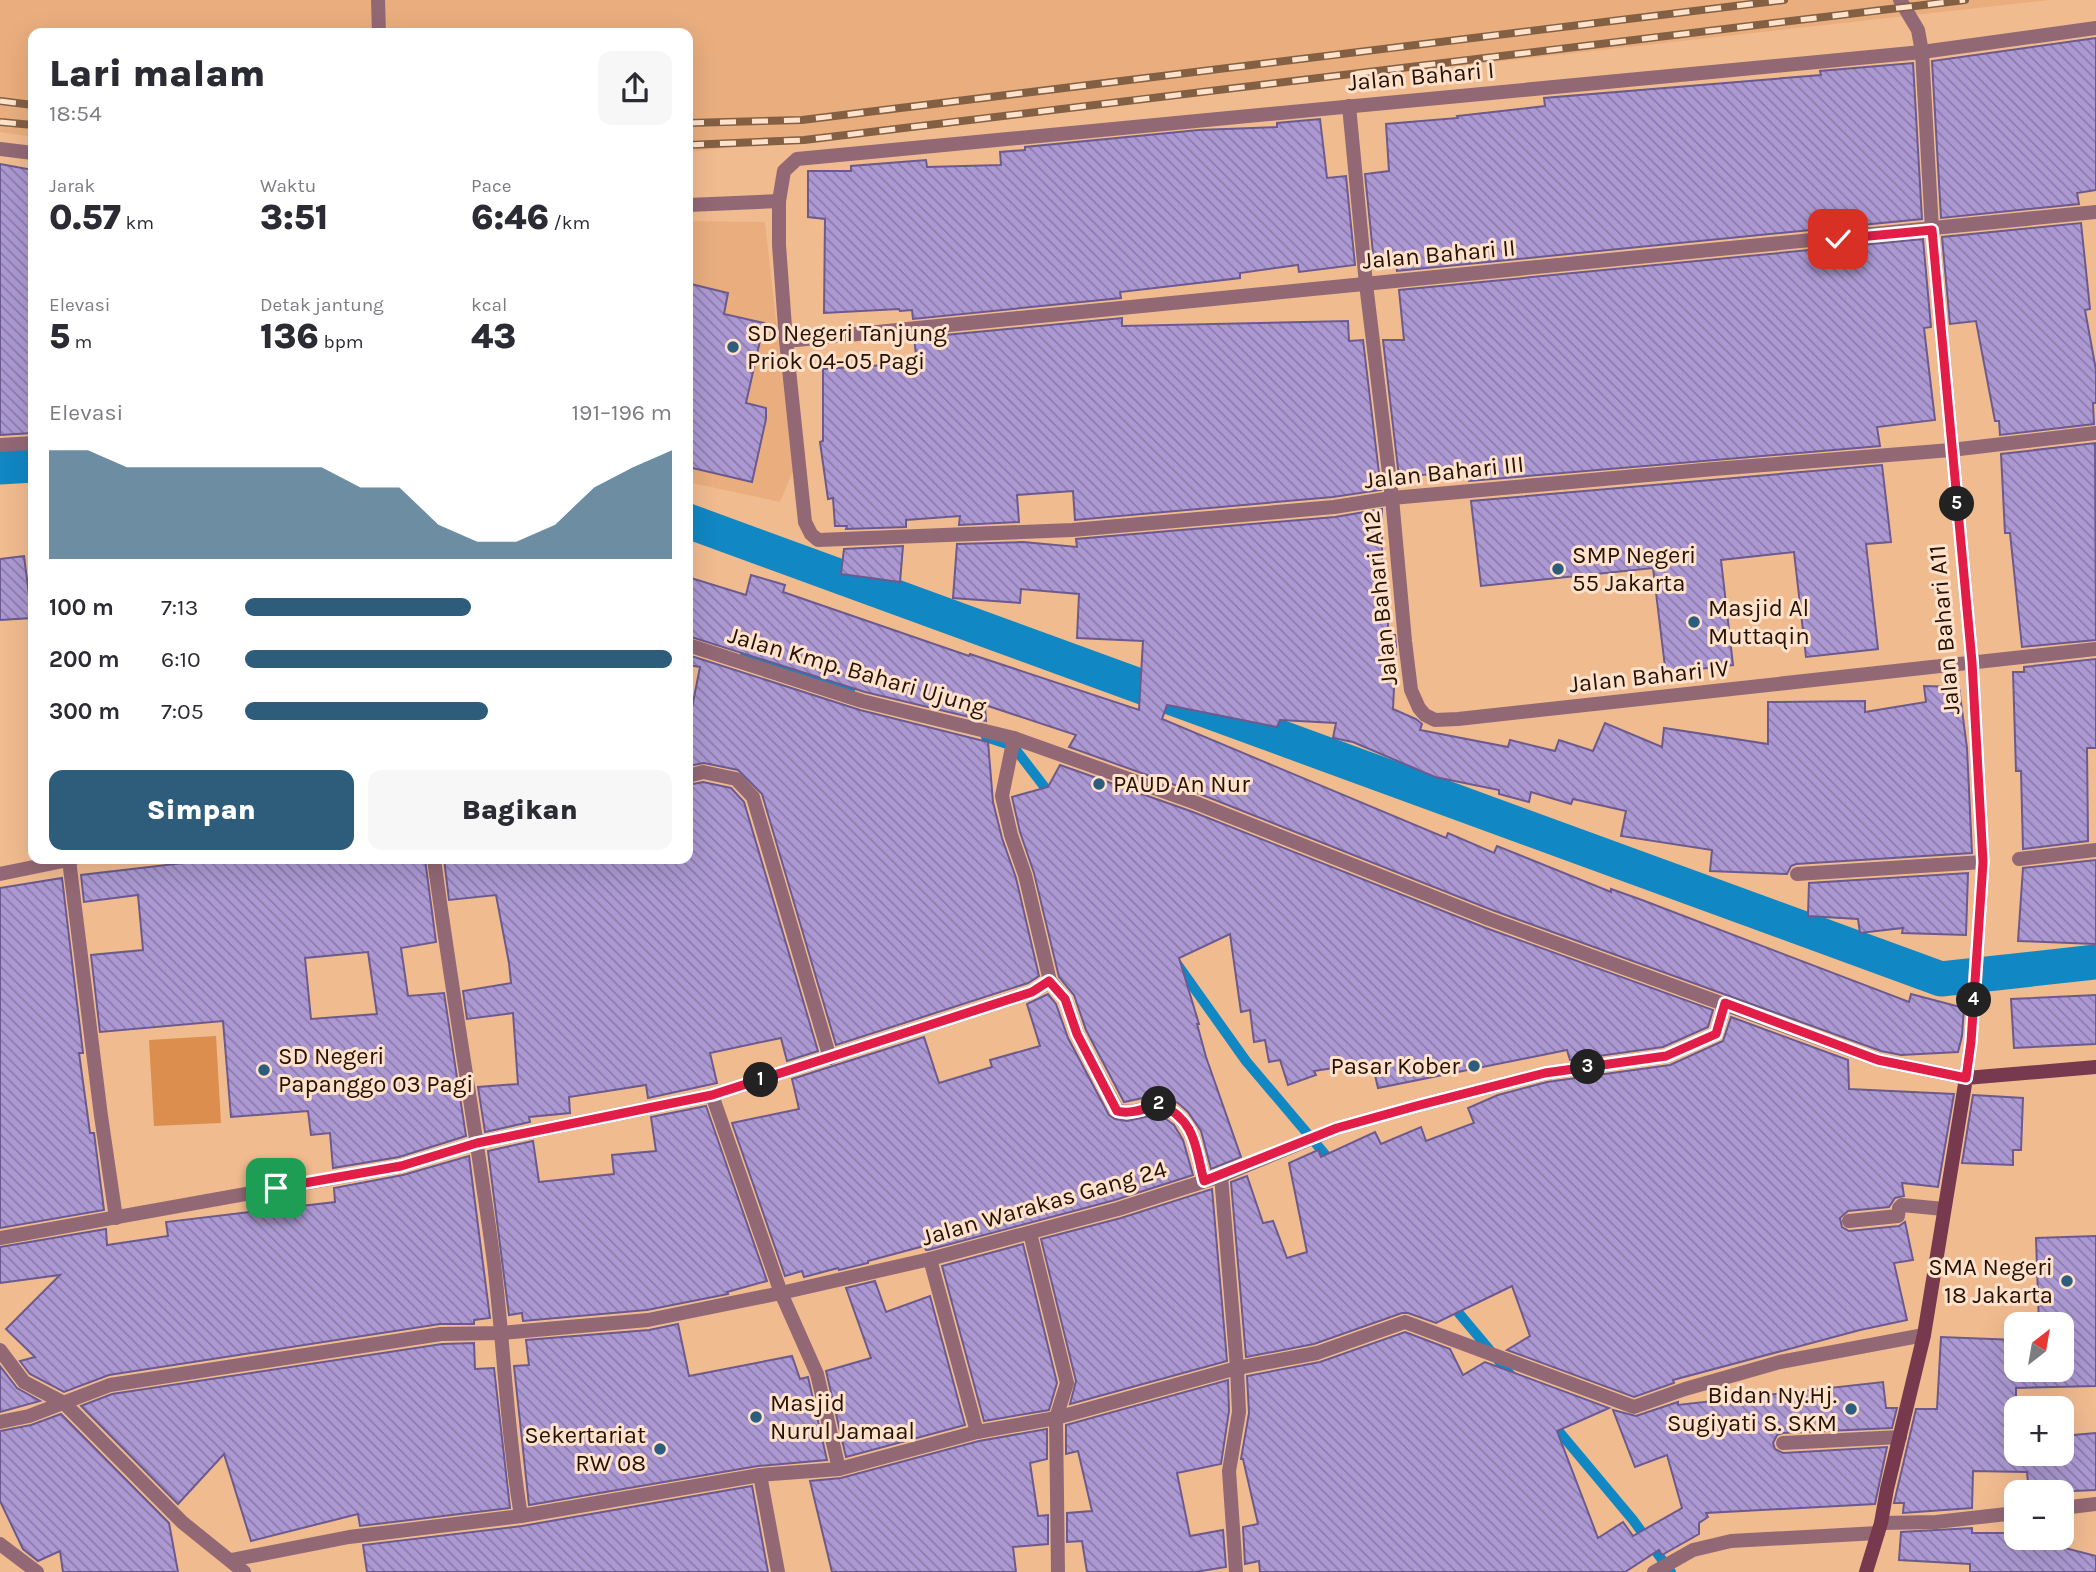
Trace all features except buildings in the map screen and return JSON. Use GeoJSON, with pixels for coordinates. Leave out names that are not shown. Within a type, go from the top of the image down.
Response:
{"type":"FeatureCollection","features":[{"type":"Feature","properties":{"kind":"street"},"geometry":{"type":"LineString","coordinates":[[378,0],[379,28]]}},
{"type":"Feature","properties":{"kind":"street","name":"Jalan Bahari A11"},"geometry":{"type":"LineString","coordinates":[[1900,0],[1918,30],[1922,52],[1932,230],[1972,662],[1983,862],[1971,1042],[1966,1078]]}},
{"type":"Feature","properties":{"kind":"street","name":"Jalan Bahari I"},"geometry":{"type":"LineString","coordinates":[[805,522],[779,245],[779,201],[784,171],[797,159],[1922,52],[2096,28]]}},
{"type":"Feature","properties":{"kind":"street","name":"Jalan Bahari A12"},"geometry":{"type":"LineString","coordinates":[[1349,106],[1411,690],[1425,715],[1435,720],[1458,719]]}},
{"type":"Feature","properties":{"kind":"street"},"geometry":{"type":"LineString","coordinates":[[0,149],[28,152]]}},
{"type":"Feature","properties":{"kind":"street"},"geometry":{"type":"LineString","coordinates":[[693,205],[779,201]]}},
{"type":"Feature","properties":{"kind":"street","name":"Jalan Bahari II"},"geometry":{"type":"LineString","coordinates":[[786,341],[2096,212]]}},
{"type":"Feature","properties":{"kind":"street","name":"Jalan Bahari III"},"geometry":{"type":"LineString","coordinates":[[805,522],[811,534],[818,540],[828,541],[1072,530],[1334,507],[1392,498],[1951,450],[2096,433]]}},
{"type":"Feature","properties":{"kind":"street"},"geometry":{"type":"LineString","coordinates":[[0,445],[28,443]]}},
{"type":"Feature","properties":{"kind":"street","name":"Jalan Kmp. Bahari Ujung"},"geometry":{"type":"LineString","coordinates":[[693,647],[862,701],[1014,741],[1196,803],[1489,919],[1878,1060],[1966,1078]]}},
{"type":"Feature","properties":{"kind":"street","name":"Jalan Bahari IV"},"geometry":{"type":"LineString","coordinates":[[1458,719],[2096,649]]}},
{"type":"Feature","properties":{"kind":"street"},"geometry":{"type":"LineString","coordinates":[[1014,741],[1002,796],[1011,835],[1025,875],[1049,981],[1065,999],[1077,1034],[1117,1111],[1139,1111],[1160,1104],[1182,1119],[1191,1128],[1204,1181]]}},
{"type":"Feature","properties":{"kind":"street"},"geometry":{"type":"LineString","coordinates":[[693,775],[703,772],[736,779],[753,797],[830,1058]]}},
{"type":"Feature","properties":{"kind":"street"},"geometry":{"type":"LineString","coordinates":[[2019,859],[2096,850]]}},
{"type":"Feature","properties":{"kind":"street"},"geometry":{"type":"LineString","coordinates":[[1797,874],[1983,862]]}},
{"type":"Feature","properties":{"kind":"street"},"geometry":{"type":"LineString","coordinates":[[0,874],[47,864]]}},
{"type":"Feature","properties":{"kind":"street"},"geometry":{"type":"LineString","coordinates":[[72,864],[101,1116],[116,1218]]}},
{"type":"Feature","properties":{"kind":"street"},"geometry":{"type":"LineString","coordinates":[[435,864],[449,976],[477,1143],[501,1333],[511,1452],[521,1517]]}},
{"type":"Feature","properties":{"kind":"street"},"geometry":{"type":"LineString","coordinates":[[0,1238],[401,1166],[477,1143],[712,1095],[1032,992],[1049,981]]}},
{"type":"Feature","properties":{"kind":"street","name":"Jalan Warakas Gang 24"},"geometry":{"type":"LineString","coordinates":[[0,1422],[29,1416],[110,1385],[441,1334],[501,1333],[648,1320],[930,1259],[1118,1209],[1221,1176],[1337,1128],[1545,1073],[1666,1056],[1716,1034],[1725,1003]]}},
{"type":"Feature","properties":{"kind":"street"},"geometry":{"type":"LineString","coordinates":[[1866,1572],[1880,1528],[1924,1335],[1966,1078],[2096,1067]]}},
{"type":"Feature","properties":{"kind":"street"},"geometry":{"type":"LineString","coordinates":[[712,1095],[781,1293],[817,1374],[839,1469]]}},
{"type":"Feature","properties":{"kind":"street"},"geometry":{"type":"LineString","coordinates":[[1221,1176],[1239,1412],[1229,1471],[1236,1572]]}},
{"type":"Feature","properties":{"kind":"street"},"geometry":{"type":"LineString","coordinates":[[1849,1221],[1898,1216],[1902,1205],[1944,1209]]}},
{"type":"Feature","properties":{"kind":"street"},"geometry":{"type":"LineString","coordinates":[[1030,1233],[1067,1383],[1056,1418],[1058,1572]]}},
{"type":"Feature","properties":{"kind":"street"},"geometry":{"type":"LineString","coordinates":[[930,1259],[977,1432]]}},
{"type":"Feature","properties":{"kind":"street"},"geometry":{"type":"LineString","coordinates":[[231,1560],[349,1537],[521,1517],[760,1475],[839,1469],[977,1432],[1056,1418],[1237,1368],[1317,1353],[1405,1322],[1634,1407],[1685,1389],[1780,1362],[1924,1335]]}},
{"type":"Feature","properties":{"kind":"street"},"geometry":{"type":"LineString","coordinates":[[0,1350],[24,1382],[64,1403],[182,1522],[244,1572]]}},
{"type":"Feature","properties":{"kind":"street"},"geometry":{"type":"LineString","coordinates":[[1783,1443],[1900,1437]]}},
{"type":"Feature","properties":{"kind":"street"},"geometry":{"type":"LineString","coordinates":[[760,1475],[778,1572]]}},
{"type":"Feature","properties":{"kind":"street"},"geometry":{"type":"LineString","coordinates":[[2074,1507],[2096,1504]]}},
{"type":"Feature","properties":{"kind":"street"},"geometry":{"type":"LineString","coordinates":[[1654,1572],[1693,1550],[1731,1541],[2004,1514]]}},
{"type":"Feature","properties":{"kind":"street"},"geometry":{"type":"LineString","coordinates":[[0,1544],[37,1572]]}},
{"type":"Feature","properties":{"kind":"shaded area"},"geometry":{"type":"Polygon","coordinates":[[[0,0],[2049,0],[693,151],[693,28],[28,28],[28,136],[0,132],[0,0]]]}},
{"type":"Feature","properties":{"kind":"shaded area","name":"SD Negeri Tanjung Priok 04-05 Pagi"},"geometry":{"type":"Polygon","coordinates":[[[693,221],[765,222],[793,471],[780,502],[693,483],[693,221]]]}},
{"type":"Feature","properties":{"kind":"shaded area"},"geometry":{"type":"Polygon","coordinates":[[[216,1036],[221,1123],[154,1126],[149,1040],[216,1036]]]}},
{"type":"Feature","properties":{"kind":"waterway"},"geometry":{"type":"LineString","coordinates":[[0,467],[28,465]]}},
{"type":"Feature","properties":{"kind":"waterway"},"geometry":{"type":"LineString","coordinates":[[693,523],[1941,979],[2096,962]]}},
{"type":"Feature","properties":{"kind":"waterway"},"geometry":{"type":"LineString","coordinates":[[745,654],[850,690]]}},
{"type":"Feature","properties":{"kind":"waterway"},"geometry":{"type":"LineString","coordinates":[[986,737],[1013,746],[1053,798]]}},
{"type":"Feature","properties":{"kind":"waterway"},"geometry":{"type":"LineString","coordinates":[[1177,964],[1246,1061],[1334,1165]]}},
{"type":"Feature","properties":{"kind":"waterway"},"geometry":{"type":"LineString","coordinates":[[1452,1305],[1514,1379]]}},
{"type":"Feature","properties":{"kind":"waterway"},"geometry":{"type":"LineString","coordinates":[[1551,1422],[1633,1520],[1671,1572]]}},
{"type":"Feature","properties":{"kind":"railway"},"geometry":{"type":"LineString","coordinates":[[693,123],[802,120],[1784,0]]}},
{"type":"Feature","properties":{"kind":"railway"},"geometry":{"type":"LineString","coordinates":[[693,145],[804,140],[1965,0]]}},
{"type":"Feature","properties":{"kind":"railway"},"geometry":{"type":"LineString","coordinates":[[0,101],[28,104]]}},
{"type":"Feature","properties":{"kind":"railway"},"geometry":{"type":"LineString","coordinates":[[0,122],[28,125]]}},
{"type":"Feature","properties":{"kind":"place","name":"SD Negeri Tanjung Priok 04-05 Pagi"},"geometry":{"type":"Point","coordinates":[733,347]}},
{"type":"Feature","properties":{"kind":"place","name":"SMP Negeri 55 Jakarta"},"geometry":{"type":"Point","coordinates":[1558,569]}},
{"type":"Feature","properties":{"kind":"place","name":"Masjid Al Muttaqin"},"geometry":{"type":"Point","coordinates":[1694,622]}},
{"type":"Feature","properties":{"kind":"place","name":"PAUD An Nur"},"geometry":{"type":"Point","coordinates":[1099,784]}},
{"type":"Feature","properties":{"kind":"place","name":"Pasar Kober"},"geometry":{"type":"Point","coordinates":[1474,1066]}},
{"type":"Feature","properties":{"kind":"place","name":"SD Negeri Papanggo 03 Pagi"},"geometry":{"type":"Point","coordinates":[264,1070]}},
{"type":"Feature","properties":{"kind":"place","name":"SMA Negeri 18 Jakarta"},"geometry":{"type":"Point","coordinates":[2067,1281]}},
{"type":"Feature","properties":{"kind":"place","name":"Bidan Ny.Hj. Sugiyati S. SKM"},"geometry":{"type":"Point","coordinates":[1851,1409]}},
{"type":"Feature","properties":{"kind":"place","name":"Masjid Nurul Jamaal"},"geometry":{"type":"Point","coordinates":[756,1417]}},
{"type":"Feature","properties":{"kind":"place","name":"Sekertariat RW 08"},"geometry":{"type":"Point","coordinates":[660,1449]}},
{"type":"Feature","properties":{"kind":"route"},"geometry":{"type":"LineString","coordinates":[[276,1188],[401,1166],[477,1143],[712,1095],[1032,992],[1049,981],[1065,999],[1077,1034],[1117,1111],[1139,1111],[1160,1104],[1182,1119],[1191,1128],[1204,1181],[1337,1128],[1416,1106],[1545,1073],[1666,1056],[1716,1034],[1725,1003],[1878,1060],[1966,1078],[1971,1042],[1983,862],[1972,662],[1932,230],[1838,239]]}}]}
